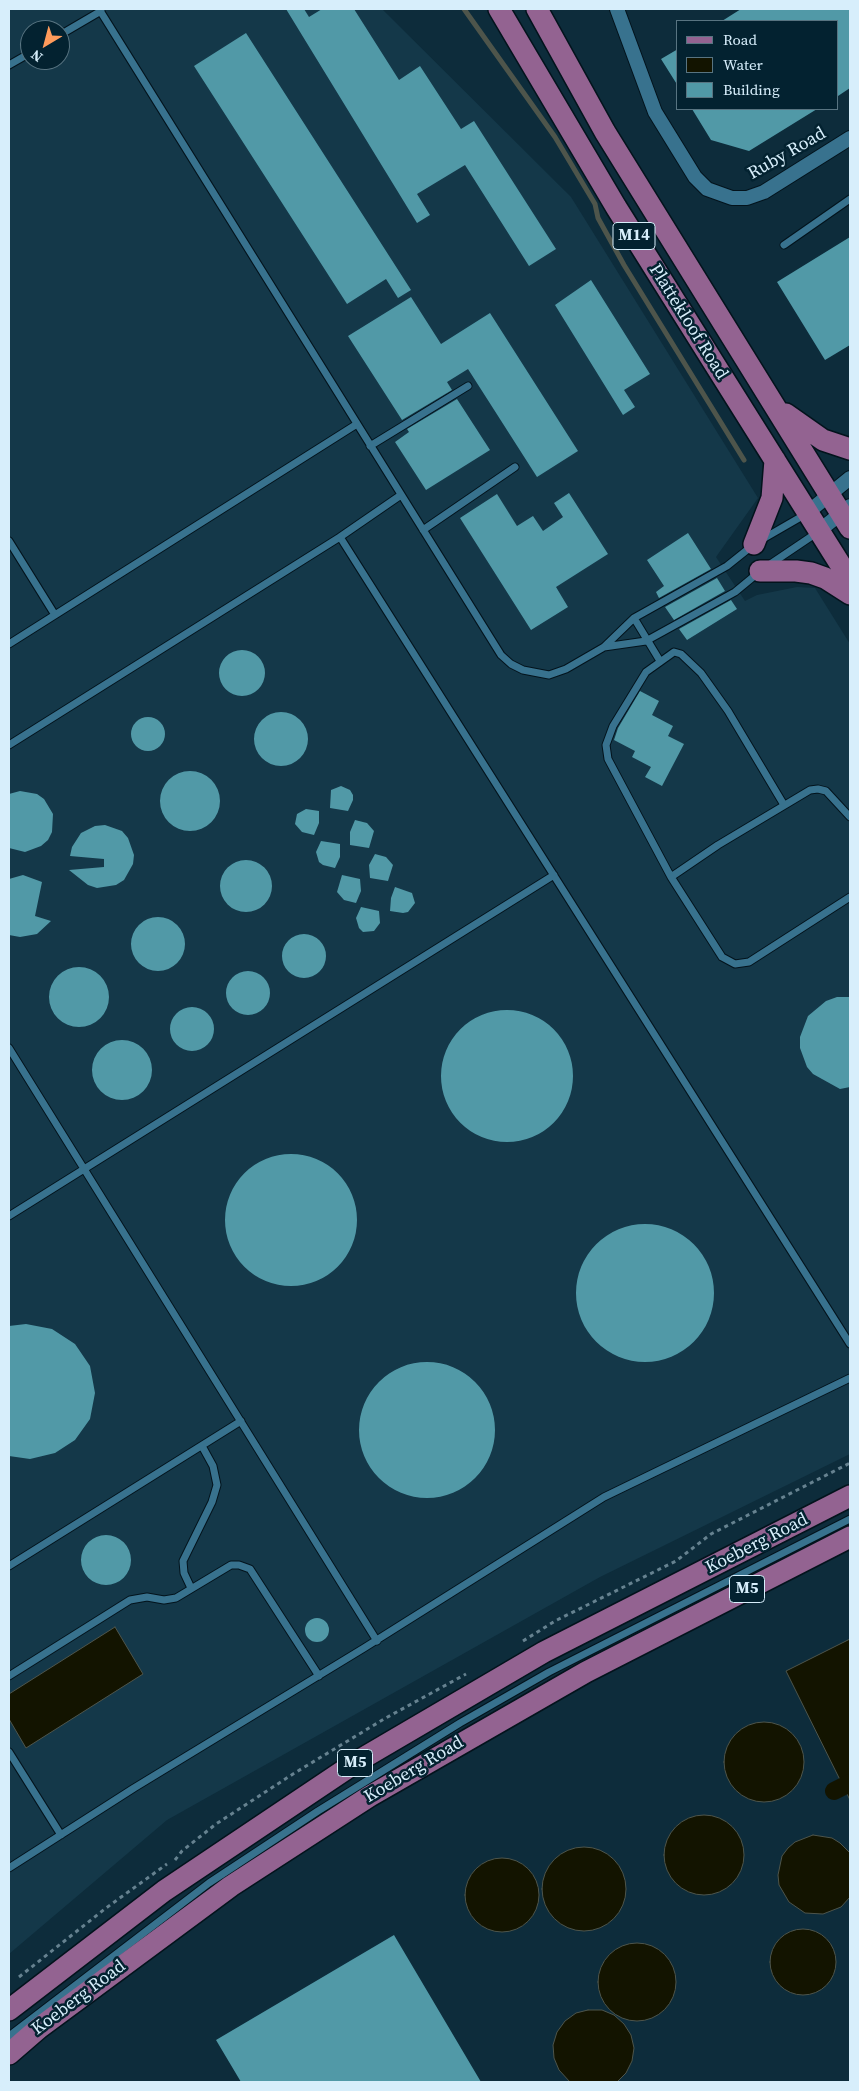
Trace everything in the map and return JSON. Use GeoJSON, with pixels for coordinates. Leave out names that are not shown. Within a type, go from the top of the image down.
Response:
{"type":"FeatureCollection","features":[{"type":"Feature","properties":{"kind":"main road","name":"Plattekloof Road"},"geometry":{"type":"LineString","coordinates":[[499,9],[616,207],[850,580]]}},
{"type":"Feature","properties":{"kind":"main road","name":"Plattekloof Road"},"geometry":{"type":"LineString","coordinates":[[537,9],[605,132],[830,494],[847,516]]}},
{"type":"Feature","properties":{"kind":"main road"},"geometry":{"type":"LineString","coordinates":[[776,406],[823,440],[850,449]]}},
{"type":"Feature","properties":{"kind":"main road"},"geometry":{"type":"LineString","coordinates":[[754,544],[772,498],[774,460]]}},
{"type":"Feature","properties":{"kind":"main road"},"geometry":{"type":"LineString","coordinates":[[760,571],[811,573],[825,578],[850,594]]}},
{"type":"Feature","properties":{"kind":"main road","name":"Koeberg Road"},"geometry":{"type":"LineString","coordinates":[[9,2010],[164,1891],[358,1761],[544,1652],[850,1496]]}},
{"type":"Feature","properties":{"kind":"main road","name":"Koeberg Road"},"geometry":{"type":"LineString","coordinates":[[9,2054],[39,2028],[202,1906],[277,1854],[370,1796],[586,1672],[850,1537]]}},
{"type":"Feature","properties":{"kind":"street","name":"Ruby Road"},"geometry":{"type":"LineString","coordinates":[[618,9],[655,112],[695,177],[706,189],[732,198],[746,198],[764,192],[850,138]]}},
{"type":"Feature","properties":{"kind":"street"},"geometry":{"type":"LineString","coordinates":[[808,513],[850,478]]}},
{"type":"Feature","properties":{"kind":"street"},"geometry":{"type":"LineString","coordinates":[[819,531],[847,516]]}},
{"type":"Feature","properties":{"kind":"lane"},"geometry":{"type":"LineString","coordinates":[[70,29],[100,10],[501,656],[511,664],[523,670],[549,674],[566,669],[604,647],[634,618],[727,566],[754,544],[808,513]]}},
{"type":"Feature","properties":{"kind":"lane"},"geometry":{"type":"LineString","coordinates":[[9,65],[20,59]]}},
{"type":"Feature","properties":{"kind":"lane"},"geometry":{"type":"LineString","coordinates":[[784,245],[850,199]]}},
{"type":"Feature","properties":{"kind":"lane"},"geometry":{"type":"LineString","coordinates":[[370,446],[468,386]]}},
{"type":"Feature","properties":{"kind":"lane"},"geometry":{"type":"LineString","coordinates":[[9,644],[356,424]]}},
{"type":"Feature","properties":{"kind":"lane"},"geometry":{"type":"LineString","coordinates":[[423,530],[515,467]]}},
{"type":"Feature","properties":{"kind":"lane"},"geometry":{"type":"LineString","coordinates":[[9,745],[340,537],[401,495]]}},
{"type":"Feature","properties":{"kind":"lane"},"geometry":{"type":"LineString","coordinates":[[604,647],[646,641],[735,592],[760,571],[819,531]]}},
{"type":"Feature","properties":{"kind":"lane"},"geometry":{"type":"LineString","coordinates":[[340,537],[850,1344]]}},
{"type":"Feature","properties":{"kind":"lane"},"geometry":{"type":"LineString","coordinates":[[9,540],[55,615]]}},
{"type":"Feature","properties":{"kind":"lane"},"geometry":{"type":"LineString","coordinates":[[634,618],[646,641],[660,661]]}},
{"type":"Feature","properties":{"kind":"lane"},"geometry":{"type":"LineString","coordinates":[[784,806],[728,711],[701,672],[678,652],[670,654],[646,672],[638,682],[613,726],[607,740],[607,753],[620,785],[643,822],[671,877],[722,957],[735,964],[749,962],[850,897]]}},
{"type":"Feature","properties":{"kind":"lane"},"geometry":{"type":"LineString","coordinates":[[671,877],[718,845],[801,794],[818,788],[826,791],[837,800],[850,817]]}},
{"type":"Feature","properties":{"kind":"lane"},"geometry":{"type":"LineString","coordinates":[[9,1216],[554,875]]}},
{"type":"Feature","properties":{"kind":"lane"},"geometry":{"type":"LineString","coordinates":[[9,1048],[376,1641]]}},
{"type":"Feature","properties":{"kind":"lane"},"geometry":{"type":"LineString","coordinates":[[9,1868],[604,1498],[850,1378]]}},
{"type":"Feature","properties":{"kind":"lane"},"geometry":{"type":"LineString","coordinates":[[9,1566],[241,1421]]}},
{"type":"Feature","properties":{"kind":"lane"},"geometry":{"type":"LineString","coordinates":[[191,1588],[184,1573],[183,1561],[212,1502],[217,1485],[213,1466],[202,1446]]}},
{"type":"Feature","properties":{"kind":"lane"},"geometry":{"type":"LineString","coordinates":[[9,2036],[209,1883],[318,1811],[460,1723],[549,1672],[850,1518]]}},
{"type":"Feature","properties":{"kind":"lane"},"geometry":{"type":"LineString","coordinates":[[9,1676],[130,1600],[147,1597],[170,1600],[231,1565],[239,1565],[250,1569],[319,1676]]}},
{"type":"Feature","properties":{"kind":"lane"},"geometry":{"type":"LineString","coordinates":[[9,1752],[61,1835]]}},
{"type":"Feature","properties":{"kind":"shaded area"},"geometry":{"type":"Polygon","coordinates":[[[9,9],[382,9],[571,197],[758,498],[716,557],[745,601],[757,595],[797,587],[815,588],[850,644],[850,1454],[600,1577],[167,1820],[9,1954],[9,9]]]}},
{"type":"Feature","properties":{"kind":"water"},"geometry":{"type":"Polygon","coordinates":[[[115,1627],[143,1674],[26,1748],[9,1719],[9,1694],[115,1627]]]}},
{"type":"Feature","properties":{"kind":"water"},"geometry":{"type":"Polygon","coordinates":[[[850,1639],[850,1800],[786,1671],[850,1639]]]}},
{"type":"Feature","properties":{"kind":"water"},"geometry":{"type":"Polygon","coordinates":[[[764,1722],[779,1725],[792,1734],[801,1747],[804,1762],[801,1777],[792,1790],[779,1799],[764,1802],[749,1799],[736,1790],[727,1777],[724,1762],[727,1747],[736,1734],[749,1725],[764,1722]]]}},
{"type":"Feature","properties":{"kind":"water"},"geometry":{"type":"Polygon","coordinates":[[[704,1815],[719,1818],[732,1827],[741,1840],[744,1855],[741,1870],[732,1883],[719,1892],[704,1895],[689,1892],[676,1883],[667,1870],[664,1855],[667,1840],[676,1827],[689,1818],[704,1815]]]}},
{"type":"Feature","properties":{"kind":"water"},"geometry":{"type":"Polygon","coordinates":[[[813,1835],[832,1838],[850,1853],[850,1897],[841,1907],[823,1914],[805,1913],[789,1902],[779,1885],[778,1875],[782,1856],[795,1842],[813,1835]]]}},
{"type":"Feature","properties":{"kind":"water"},"geometry":{"type":"Polygon","coordinates":[[[584,1847],[607,1854],[619,1866],[626,1889],[619,1912],[607,1924],[584,1931],[561,1924],[549,1912],[542,1889],[549,1866],[561,1854],[584,1847]]]}},
{"type":"Feature","properties":{"kind":"water"},"geometry":{"type":"Polygon","coordinates":[[[495,1858],[509,1858],[523,1864],[533,1874],[539,1888],[539,1902],[533,1916],[523,1926],[509,1932],[495,1932],[481,1926],[471,1916],[465,1902],[465,1888],[471,1874],[481,1864],[495,1858]]]}},
{"type":"Feature","properties":{"kind":"water"},"geometry":{"type":"Polygon","coordinates":[[[803,1929],[816,1932],[826,1939],[833,1949],[836,1962],[833,1975],[826,1985],[816,1992],[803,1995],[790,1992],[780,1985],[773,1975],[770,1962],[773,1949],[780,1939],[790,1932],[803,1929]]]}},
{"type":"Feature","properties":{"kind":"water"},"geometry":{"type":"Polygon","coordinates":[[[637,1943],[652,1946],[664,1955],[673,1967],[676,1982],[673,1997],[664,2009],[652,2018],[637,2021],[622,2018],[610,2009],[601,1997],[598,1982],[601,1967],[610,1955],[622,1946],[637,1943]]]}},
{"type":"Feature","properties":{"kind":"water"},"geometry":{"type":"Polygon","coordinates":[[[588,2010],[602,2010],[614,2015],[624,2024],[631,2035],[634,2048],[632,2061],[626,2073],[617,2082],[570,2082],[559,2070],[554,2058],[553,2045],[557,2032],[565,2021],[576,2013],[588,2010]]]}},
{"type":"Feature","properties":{"kind":"building"},"geometry":{"type":"Polygon","coordinates":[[[286,9],[304,9],[309,17],[322,9],[354,9],[399,80],[420,66],[461,129],[474,121],[556,249],[529,266],[465,165],[417,194],[430,215],[417,223],[286,9]]]}},
{"type":"Feature","properties":{"kind":"building"},"geometry":{"type":"Polygon","coordinates":[[[741,9],[850,9],[850,88],[839,95],[839,20],[724,20],[741,9]]]}},
{"type":"Feature","properties":{"kind":"building"},"geometry":{"type":"Polygon","coordinates":[[[246,33],[411,290],[398,298],[386,279],[347,304],[194,66],[246,33]]]}},
{"type":"Feature","properties":{"kind":"building"},"geometry":{"type":"Polygon","coordinates":[[[676,50],[676,83],[661,59],[676,50]]]}},
{"type":"Feature","properties":{"kind":"building"},"geometry":{"type":"Polygon","coordinates":[[[693,110],[815,110],[749,151],[711,140],[693,110]]]}},
{"type":"Feature","properties":{"kind":"building"},"geometry":{"type":"Polygon","coordinates":[[[850,237],[850,345],[825,360],[777,282],[850,237]]]}},
{"type":"Feature","properties":{"kind":"building"},"geometry":{"type":"Polygon","coordinates":[[[591,280],[650,374],[624,390],[635,407],[623,415],[555,305],[591,280]]]}},
{"type":"Feature","properties":{"kind":"building"},"geometry":{"type":"Polygon","coordinates":[[[411,297],[441,344],[490,313],[578,451],[537,477],[468,369],[447,382],[452,390],[402,420],[348,336],[411,297]]]}},
{"type":"Feature","properties":{"kind":"building"},"geometry":{"type":"Polygon","coordinates":[[[457,399],[490,450],[426,490],[395,442],[409,432],[407,429],[457,399]]]}},
{"type":"Feature","properties":{"kind":"building"},"geometry":{"type":"Polygon","coordinates":[[[569,493],[608,554],[556,587],[568,607],[531,630],[460,518],[497,494],[517,526],[533,516],[543,531],[563,517],[554,503],[569,493]]]}},
{"type":"Feature","properties":{"kind":"building"},"geometry":{"type":"Polygon","coordinates":[[[688,533],[711,569],[659,598],[656,592],[664,586],[647,560],[688,533]]]}},
{"type":"Feature","properties":{"kind":"building"},"geometry":{"type":"Polygon","coordinates":[[[717,578],[725,591],[674,620],[665,607],[717,578]]]}},
{"type":"Feature","properties":{"kind":"building"},"geometry":{"type":"Polygon","coordinates":[[[731,600],[737,609],[687,640],[679,629],[731,600]]]}},
{"type":"Feature","properties":{"kind":"building"},"geometry":{"type":"Polygon","coordinates":[[[242,650],[255,654],[261,660],[265,673],[261,686],[255,692],[242,696],[229,692],[223,686],[219,673],[223,660],[229,654],[242,650]]]}},
{"type":"Feature","properties":{"kind":"building"},"geometry":{"type":"Polygon","coordinates":[[[640,691],[659,701],[652,715],[673,726],[668,736],[684,744],[662,786],[645,777],[651,767],[632,757],[635,751],[614,740],[618,728],[640,691]]]}},
{"type":"Feature","properties":{"kind":"building"},"geometry":{"type":"Polygon","coordinates":[[[276,712],[286,712],[296,716],[304,724],[308,739],[304,754],[296,762],[286,766],[276,766],[266,762],[258,754],[254,744],[254,734],[258,724],[266,716],[276,712]]]}},
{"type":"Feature","properties":{"kind":"building"},"geometry":{"type":"Polygon","coordinates":[[[148,717],[155,718],[160,722],[164,727],[164,741],[160,746],[155,750],[148,751],[141,750],[136,746],[132,741],[131,734],[132,727],[136,722],[141,718],[148,717]]]}},
{"type":"Feature","properties":{"kind":"building"},"geometry":{"type":"Polygon","coordinates":[[[190,771],[206,776],[211,780],[215,785],[220,801],[215,817],[211,822],[206,826],[190,831],[174,826],[169,822],[165,817],[160,801],[165,785],[169,780],[174,776],[190,771]]]}},
{"type":"Feature","properties":{"kind":"building"},"geometry":{"type":"Polygon","coordinates":[[[341,786],[350,790],[353,795],[348,811],[330,808],[331,790],[341,786]]]}},
{"type":"Feature","properties":{"kind":"building"},"geometry":{"type":"Polygon","coordinates":[[[20,791],[37,794],[44,799],[53,814],[52,832],[48,840],[41,846],[25,852],[9,848],[9,794],[20,791]]]}},
{"type":"Feature","properties":{"kind":"building"},"geometry":{"type":"Polygon","coordinates":[[[306,809],[319,811],[319,823],[314,835],[302,832],[295,824],[297,814],[306,809]]]}},
{"type":"Feature","properties":{"kind":"building"},"geometry":{"type":"Polygon","coordinates":[[[355,820],[367,823],[374,831],[369,848],[350,845],[350,832],[355,820]]]}},
{"type":"Feature","properties":{"kind":"building"},"geometry":{"type":"Polygon","coordinates":[[[105,825],[122,831],[128,838],[134,855],[133,864],[124,880],[116,885],[97,888],[88,885],[69,870],[104,867],[104,859],[70,856],[72,847],[81,833],[95,826],[105,825]]]}},
{"type":"Feature","properties":{"kind":"building"},"geometry":{"type":"Polygon","coordinates":[[[321,841],[340,844],[340,857],[335,868],[319,862],[316,852],[321,841]]]}},
{"type":"Feature","properties":{"kind":"building"},"geometry":{"type":"Polygon","coordinates":[[[375,854],[386,857],[393,865],[388,881],[370,878],[369,865],[375,854]]]}},
{"type":"Feature","properties":{"kind":"building"},"geometry":{"type":"Polygon","coordinates":[[[241,860],[251,860],[265,867],[272,881],[272,891],[265,905],[251,912],[241,912],[231,908],[224,901],[220,891],[220,881],[224,871],[231,864],[241,860]]]}},
{"type":"Feature","properties":{"kind":"building"},"geometry":{"type":"Polygon","coordinates":[[[23,875],[42,882],[35,916],[51,921],[37,934],[20,937],[9,935],[9,879],[23,875]]]}},
{"type":"Feature","properties":{"kind":"building"},"geometry":{"type":"Polygon","coordinates":[[[342,875],[360,879],[361,891],[356,903],[344,900],[337,892],[342,875]]]}},
{"type":"Feature","properties":{"kind":"building"},"geometry":{"type":"Polygon","coordinates":[[[395,887],[412,893],[415,903],[408,912],[390,911],[391,898],[395,887]]]}},
{"type":"Feature","properties":{"kind":"building"},"geometry":{"type":"Polygon","coordinates":[[[361,907],[379,911],[380,923],[374,931],[363,932],[359,928],[356,918],[361,907]]]}},
{"type":"Feature","properties":{"kind":"building"},"geometry":{"type":"Polygon","coordinates":[[[153,917],[163,917],[177,925],[183,934],[185,944],[183,954],[177,963],[163,971],[153,971],[143,966],[136,959],[131,949],[131,939],[136,929],[143,922],[153,917]]]}},
{"type":"Feature","properties":{"kind":"building"},"geometry":{"type":"Polygon","coordinates":[[[308,934],[320,940],[325,947],[325,965],[320,972],[313,977],[300,978],[292,975],[285,968],[282,952],[285,944],[292,937],[308,934]]]}},
{"type":"Feature","properties":{"kind":"building"},"geometry":{"type":"Polygon","coordinates":[[[79,967],[96,972],[104,980],[109,997],[104,1014],[96,1022],[79,1027],[62,1022],[54,1014],[49,997],[54,980],[62,972],[79,967]]]}},
{"type":"Feature","properties":{"kind":"building"},"geometry":{"type":"Polygon","coordinates":[[[252,971],[264,977],[269,984],[269,1002],[264,1009],[257,1014],[244,1015],[236,1012],[229,1005],[226,989],[229,981],[236,974],[252,971]]]}},
{"type":"Feature","properties":{"kind":"building"},"geometry":{"type":"Polygon","coordinates":[[[837,997],[850,997],[850,1087],[840,1089],[813,1074],[807,1067],[800,1048],[800,1037],[808,1016],[826,1001],[837,997]]]}},
{"type":"Feature","properties":{"kind":"building"},"geometry":{"type":"Polygon","coordinates":[[[196,1007],[208,1013],[213,1020],[213,1038],[208,1045],[201,1050],[188,1051],[180,1048],[173,1041],[170,1025],[173,1017],[180,1010],[196,1007]]]}},
{"type":"Feature","properties":{"kind":"building"},"geometry":{"type":"Polygon","coordinates":[[[507,1010],[520,1011],[532,1015],[554,1029],[568,1051],[572,1063],[572,1089],[568,1101],[554,1123],[532,1137],[520,1141],[507,1142],[494,1141],[482,1137],[460,1123],[446,1101],[442,1089],[441,1076],[442,1063],[446,1051],[460,1029],[482,1015],[494,1011],[507,1010]]]}},
{"type":"Feature","properties":{"kind":"building"},"geometry":{"type":"Polygon","coordinates":[[[122,1040],[139,1045],[147,1053],[152,1070],[147,1087],[139,1095],[122,1100],[105,1095],[97,1087],[92,1070],[97,1053],[105,1045],[122,1040]]]}},
{"type":"Feature","properties":{"kind":"building"},"geometry":{"type":"Polygon","coordinates":[[[291,1154],[304,1155],[316,1159],[338,1173],[352,1195],[356,1207],[356,1233],[352,1245],[338,1267],[316,1281],[304,1285],[291,1286],[278,1285],[266,1281],[244,1267],[230,1245],[226,1233],[225,1220],[226,1207],[230,1195],[244,1173],[266,1159],[278,1155],[291,1154]]]}},
{"type":"Feature","properties":{"kind":"building"},"geometry":{"type":"Polygon","coordinates":[[[645,1224],[671,1230],[694,1244],[708,1267],[714,1293],[708,1319],[694,1342],[671,1356],[645,1362],[619,1356],[596,1342],[582,1319],[576,1293],[582,1267],[596,1244],[619,1230],[645,1224]]]}},
{"type":"Feature","properties":{"kind":"building"},"geometry":{"type":"Polygon","coordinates":[[[26,1324],[52,1329],[75,1344],[90,1366],[95,1393],[90,1419],[75,1440],[55,1453],[30,1459],[9,1456],[9,1326],[26,1324]]]}},
{"type":"Feature","properties":{"kind":"building"},"geometry":{"type":"Polygon","coordinates":[[[427,1362],[453,1367],[465,1373],[475,1382],[484,1392],[490,1404],[495,1430],[490,1456],[484,1468],[475,1478],[465,1487],[453,1493],[427,1498],[401,1493],[389,1487],[379,1478],[370,1468],[364,1456],[359,1430],[364,1404],[370,1392],[379,1382],[389,1373],[401,1367],[427,1362]]]}},
{"type":"Feature","properties":{"kind":"building"},"geometry":{"type":"Polygon","coordinates":[[[111,1535],[124,1542],[130,1550],[130,1570],[124,1578],[116,1584],[101,1585],[88,1578],[82,1570],[81,1555],[88,1542],[96,1536],[111,1535]]]}},
{"type":"Feature","properties":{"kind":"building"},"geometry":{"type":"Polygon","coordinates":[[[317,1618],[322,1619],[328,1625],[328,1635],[322,1641],[317,1642],[312,1641],[306,1635],[305,1630],[306,1625],[312,1619],[317,1618]]]}},
{"type":"Feature","properties":{"kind":"building"},"geometry":{"type":"Polygon","coordinates":[[[394,1935],[481,2082],[241,2082],[216,2040],[394,1935]]]}},
{"type":"Feature","properties":{"kind":"waterway"},"geometry":{"type":"LineString","coordinates":[[464,9],[555,137],[595,204],[598,218],[624,265],[744,460]]}},
{"type":"Feature","properties":{"kind":"waterway"},"geometry":{"type":"LineString","coordinates":[[834,1791],[850,1783]]}}]}
